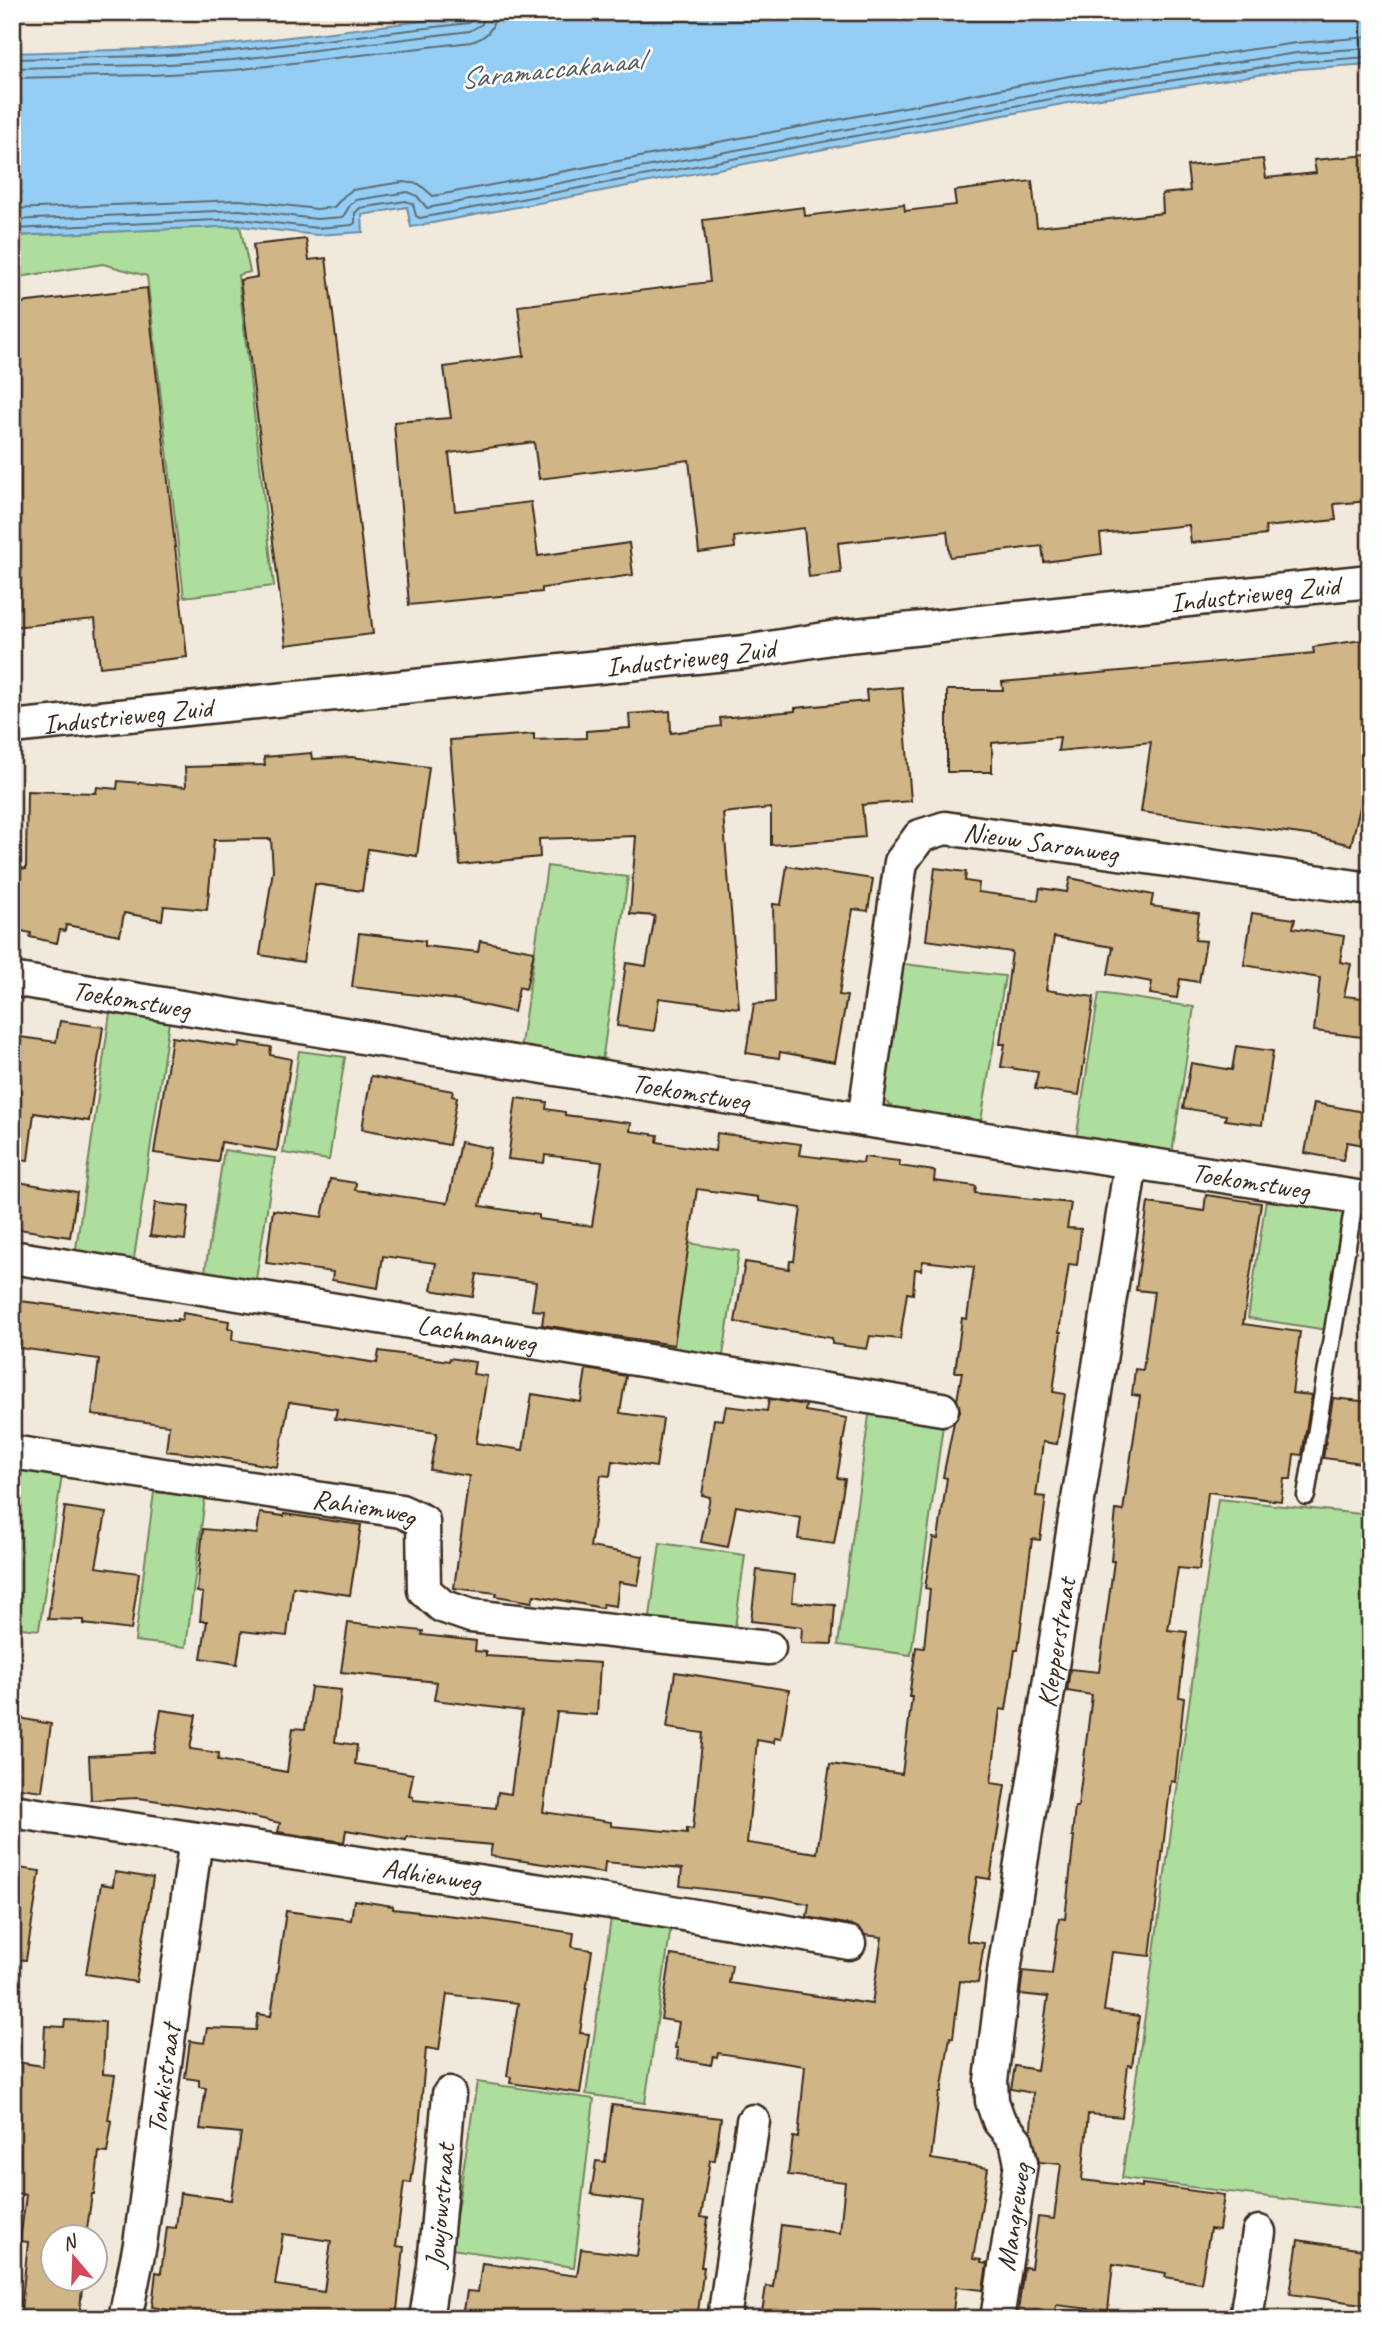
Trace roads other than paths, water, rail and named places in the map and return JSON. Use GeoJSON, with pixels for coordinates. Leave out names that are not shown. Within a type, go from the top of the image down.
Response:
{"type":"FeatureCollection","features":[{"type":"Feature","properties":{"kind":"street","name":"Industrieweg Zuid"},"geometry":{"type":"LineString","coordinates":[[12,727],[745,652],[837,637],[1370,581]]}},
{"type":"Feature","properties":{"kind":"street","name":"Nieuw Saronweg"},"geometry":{"type":"LineString","coordinates":[[864,1120],[901,862],[920,836],[945,828],[1370,889]]}},
{"type":"Feature","properties":{"kind":"street","name":"Toekomstweg"},"geometry":{"type":"LineString","coordinates":[[12,979],[864,1120],[1363,1198]]}},
{"type":"Feature","properties":{"kind":"street","name":"Klepperstraat"},"geometry":{"type":"LineString","coordinates":[[999,2121],[992,2101],[990,2081],[1005,1965],[1131,1163]]}},
{"type":"Feature","properties":{"kind":"street","name":"Lachmanweg"},"geometry":{"type":"LineString","coordinates":[[12,1257],[942,1409]]}},
{"type":"Feature","properties":{"kind":"street","name":"Rahiemweg"},"geometry":{"type":"LineString","coordinates":[[12,1452],[401,1511],[423,1521],[424,1590],[442,1606],[471,1616],[769,1648]]}},
{"type":"Feature","properties":{"kind":"street","name":"Adhienweg"},"geometry":{"type":"LineString","coordinates":[[12,1811],[544,1891],[849,1943]]}},
{"type":"Feature","properties":{"kind":"street","name":"Tonkistraat"},"geometry":{"type":"LineString","coordinates":[[125,2319],[140,2244],[196,1839]]}},
{"type":"Feature","properties":{"kind":"street","name":"Jowjowstraat"},"geometry":{"type":"LineString","coordinates":[[426,2319],[434,2266],[449,2094]]}},
{"type":"Feature","properties":{"kind":"street"},"geometry":{"type":"LineString","coordinates":[[724,2319],[753,2121]]}},
{"type":"Feature","properties":{"kind":"street","name":"Mangreweg"},"geometry":{"type":"LineString","coordinates":[[997,2319],[1021,2163],[1016,2141],[999,2121]]}},
{"type":"Feature","properties":{"kind":"street"},"geometry":{"type":"LineString","coordinates":[[1246,2319],[1259,2232]]}},
{"type":"Feature","properties":{"kind":"lane"},"geometry":{"type":"LineString","coordinates":[[1306,1496],[1363,1198]]}},
{"type":"Feature","properties":{"kind":"water","name":"Saramaccakanaal"},"geometry":{"type":"Polygon","coordinates":[[[497,12],[1370,12],[1370,64],[1299,69],[1073,102],[411,227],[407,207],[362,215],[363,232],[316,235],[240,226],[12,236],[12,53],[231,44],[497,12]]]}}]}
